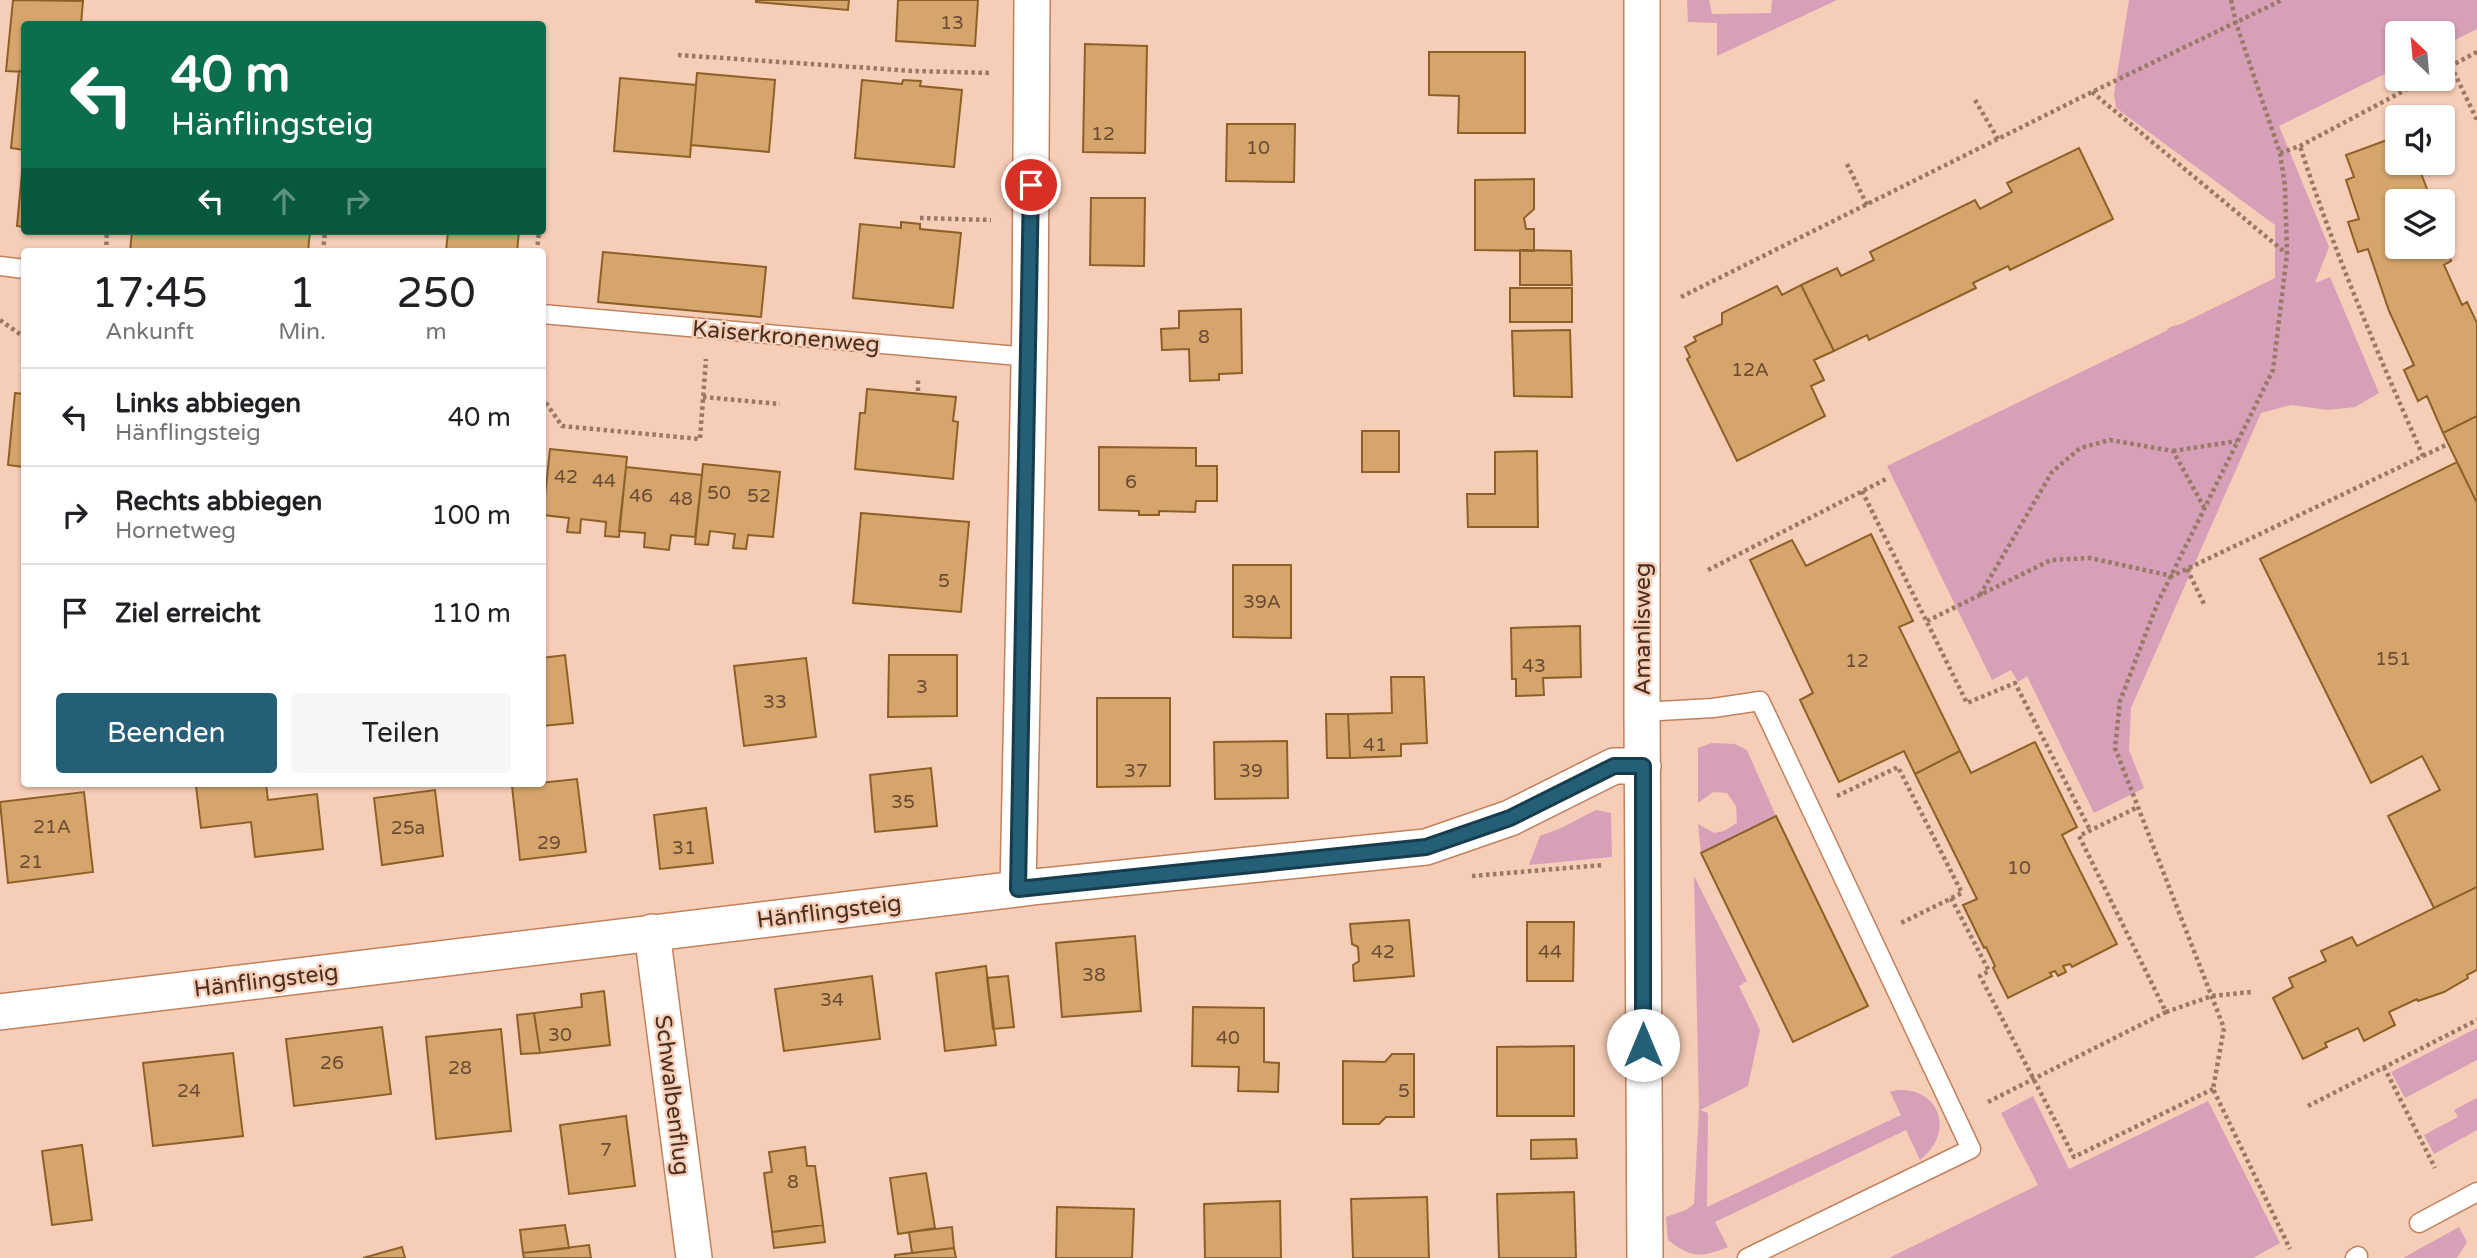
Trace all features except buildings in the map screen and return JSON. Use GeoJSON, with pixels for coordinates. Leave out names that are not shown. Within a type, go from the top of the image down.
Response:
{"type":"FeatureCollection","features":[{"type":"Feature","properties":{"kind":"street"},"geometry":{"type":"LineString","coordinates":[[1018,889],[1029,357],[1032,0]]}},
{"type":"Feature","properties":{"kind":"street","name":"Amanlisweg"},"geometry":{"type":"LineString","coordinates":[[1642,0],[1645,1258]]}},
{"type":"Feature","properties":{"kind":"street","name":"Hänflingsteig"},"geometry":{"type":"LineString","coordinates":[[0,1012],[1018,889],[1426,847],[1510,818],[1614,766],[1643,766]]}},
{"type":"Feature","properties":{"kind":"street","name":"Schwalbenflug"},"geometry":{"type":"LineString","coordinates":[[652,932],[694,1258]]}},
{"type":"Feature","properties":{"kind":"lane"},"geometry":{"type":"LineString","coordinates":[[0,267],[21,269]]}},
{"type":"Feature","properties":{"kind":"lane","name":"Kaiserkronenweg"},"geometry":{"type":"LineString","coordinates":[[546,314],[1029,357]]}},
{"type":"Feature","properties":{"kind":"lane"},"geometry":{"type":"LineString","coordinates":[[1642,712],[1713,708],[1760,701],[1971,1149],[1747,1258]]}},
{"type":"Feature","properties":{"kind":"lane"},"geometry":{"type":"LineString","coordinates":[[2418,1223],[2477,1192]]}},
{"type":"Feature","properties":{"kind":"path"},"geometry":{"type":"LineString","coordinates":[[2231,0],[2236,23],[2280,153],[2284,187],[2287,254],[2273,370],[2158,602],[2120,701],[2115,748],[2224,1028],[2213,1089],[2290,1249]]}},
{"type":"Feature","properties":{"kind":"path"},"geometry":{"type":"LineString","coordinates":[[1642,316],[2283,0]]}},
{"type":"Feature","properties":{"kind":"path"},"geometry":{"type":"LineString","coordinates":[[2455,64],[2477,52]]}},
{"type":"Feature","properties":{"kind":"path"},"geometry":{"type":"LineString","coordinates":[[678,55],[913,71],[1031,74]]}},
{"type":"Feature","properties":{"kind":"path"},"geometry":{"type":"LineString","coordinates":[[2455,74],[2477,120]]}},
{"type":"Feature","properties":{"kind":"path"},"geometry":{"type":"LineString","coordinates":[[2280,153],[2300,146],[2403,91]]}},
{"type":"Feature","properties":{"kind":"path"},"geometry":{"type":"LineString","coordinates":[[2092,92],[2287,254]]}},
{"type":"Feature","properties":{"kind":"path"},"geometry":{"type":"LineString","coordinates":[[1975,100],[1998,139]]}},
{"type":"Feature","properties":{"kind":"path"},"geometry":{"type":"LineString","coordinates":[[2300,146],[2325,225],[2423,456]]}},
{"type":"Feature","properties":{"kind":"path"},"geometry":{"type":"LineString","coordinates":[[1847,164],[1867,205]]}},
{"type":"Feature","properties":{"kind":"path"},"geometry":{"type":"LineString","coordinates":[[920,218],[1030,222]]}},
{"type":"Feature","properties":{"kind":"path"},"geometry":{"type":"LineString","coordinates":[[0,320],[21,335]]}},
{"type":"Feature","properties":{"kind":"path"},"geometry":{"type":"LineString","coordinates":[[546,403],[562,426],[700,439],[708,329]]}},
{"type":"Feature","properties":{"kind":"path"},"geometry":{"type":"LineString","coordinates":[[703,397],[780,404]]}},
{"type":"Feature","properties":{"kind":"path"},"geometry":{"type":"LineString","coordinates":[[1980,595],[2052,472],[2080,448],[2110,440],[2173,451],[2237,442]]}},
{"type":"Feature","properties":{"kind":"path"},"geometry":{"type":"LineString","coordinates":[[1927,621],[2052,560],[2090,558],[2172,576],[2448,444]]}},
{"type":"Feature","properties":{"kind":"path"},"geometry":{"type":"LineString","coordinates":[[2173,451],[2204,507]]}},
{"type":"Feature","properties":{"kind":"path"},"geometry":{"type":"LineString","coordinates":[[1708,570],[1888,478]]}},
{"type":"Feature","properties":{"kind":"path"},"geometry":{"type":"LineString","coordinates":[[1862,491],[1967,703],[2015,683],[2090,831]]}},
{"type":"Feature","properties":{"kind":"path"},"geometry":{"type":"LineString","coordinates":[[2187,569],[2205,606]]}},
{"type":"Feature","properties":{"kind":"path"},"geometry":{"type":"LineString","coordinates":[[1811,808],[1898,767],[1962,893],[1872,938]]}},
{"type":"Feature","properties":{"kind":"path"},"geometry":{"type":"LineString","coordinates":[[2138,807],[2079,836],[2166,1012]]}},
{"type":"Feature","properties":{"kind":"path"},"geometry":{"type":"LineString","coordinates":[[1463,876],[1605,864]]}},
{"type":"Feature","properties":{"kind":"path"},"geometry":{"type":"LineString","coordinates":[[1951,898],[1989,971],[1980,975],[2074,1157],[2213,1089]]}},
{"type":"Feature","properties":{"kind":"path"},"geometry":{"type":"LineString","coordinates":[[1988,1102],[2166,1012],[2212,996],[2251,992]]}},
{"type":"Feature","properties":{"kind":"path"},"geometry":{"type":"LineString","coordinates":[[2308,1105],[2477,1020]]}},
{"type":"Feature","properties":{"kind":"path"},"geometry":{"type":"LineString","coordinates":[[2384,1067],[2435,1168]]}},
{"type":"Feature","properties":{"kind":"shaded area"},"geometry":{"type":"Polygon","coordinates":[[[1687,0],[1709,0],[1712,14],[1771,13],[1772,0],[1837,0],[1717,56],[1717,23],[1688,22],[1687,0]]]}},
{"type":"Feature","properties":{"kind":"shaded area"},"geometry":{"type":"Polygon","coordinates":[[[2129,0],[2477,0],[2477,29],[2455,40],[2455,21],[2385,21],[2385,74],[2279,126],[2329,247],[2315,283],[2330,277],[2379,393],[2355,407],[2328,410],[2291,405],[2261,413],[2131,708],[2129,750],[2144,788],[2094,813],[2027,676],[2018,682],[2011,670],[1992,680],[1887,466],[2275,278],[2275,225],[2116,108],[2114,94],[2129,0]]]}},
{"type":"Feature","properties":{"kind":"shaded area"},"geometry":{"type":"Polygon","coordinates":[[[1712,743],[1735,744],[1747,750],[1776,816],[1701,853],[1698,824],[1714,833],[1724,831],[1737,823],[1736,806],[1727,793],[1713,792],[1698,803],[1698,748],[1712,743]]]}},
{"type":"Feature","properties":{"kind":"shaded area"},"geometry":{"type":"Polygon","coordinates":[[[1596,810],[1611,813],[1612,857],[1529,865],[1540,836],[1596,810]]]}},
{"type":"Feature","properties":{"kind":"shaded area"},"geometry":{"type":"Polygon","coordinates":[[[1694,876],[1747,981],[1739,986],[1760,1030],[1748,1086],[1700,1110],[1708,1113],[1707,1207],[1901,1115],[1890,1092],[1901,1090],[1921,1094],[1935,1107],[1940,1127],[1934,1144],[1920,1160],[1906,1130],[1715,1222],[1728,1247],[1703,1254],[1690,1253],[1668,1240],[1666,1217],[1694,1204],[1699,1110],[1694,876]]]}},
{"type":"Feature","properties":{"kind":"shaded area"},"geometry":{"type":"Polygon","coordinates":[[[2477,1028],[2477,1060],[2405,1098],[2391,1072],[2477,1028]]]}},
{"type":"Feature","properties":{"kind":"shaded area"},"geometry":{"type":"Polygon","coordinates":[[[2033,1096],[2069,1169],[2208,1101],[2280,1243],[2253,1258],[1889,1258],[2038,1185],[2001,1113],[2033,1096]]]}},
{"type":"Feature","properties":{"kind":"shaded area"},"geometry":{"type":"Polygon","coordinates":[[[2477,1098],[2477,1130],[2434,1154],[2424,1135],[2458,1117],[2454,1110],[2477,1098]]]}},
{"type":"Feature","properties":{"kind":"shaded area"},"geometry":{"type":"Polygon","coordinates":[[[2459,1227],[2467,1242],[2457,1258],[2403,1258],[2459,1227]]]}},
{"type":"Feature","properties":{"kind":"route"},"geometry":{"type":"LineString","coordinates":[[1031,185],[1018,889],[1426,847],[1510,818],[1614,766],[1643,766],[1643,1045]]}}]}
